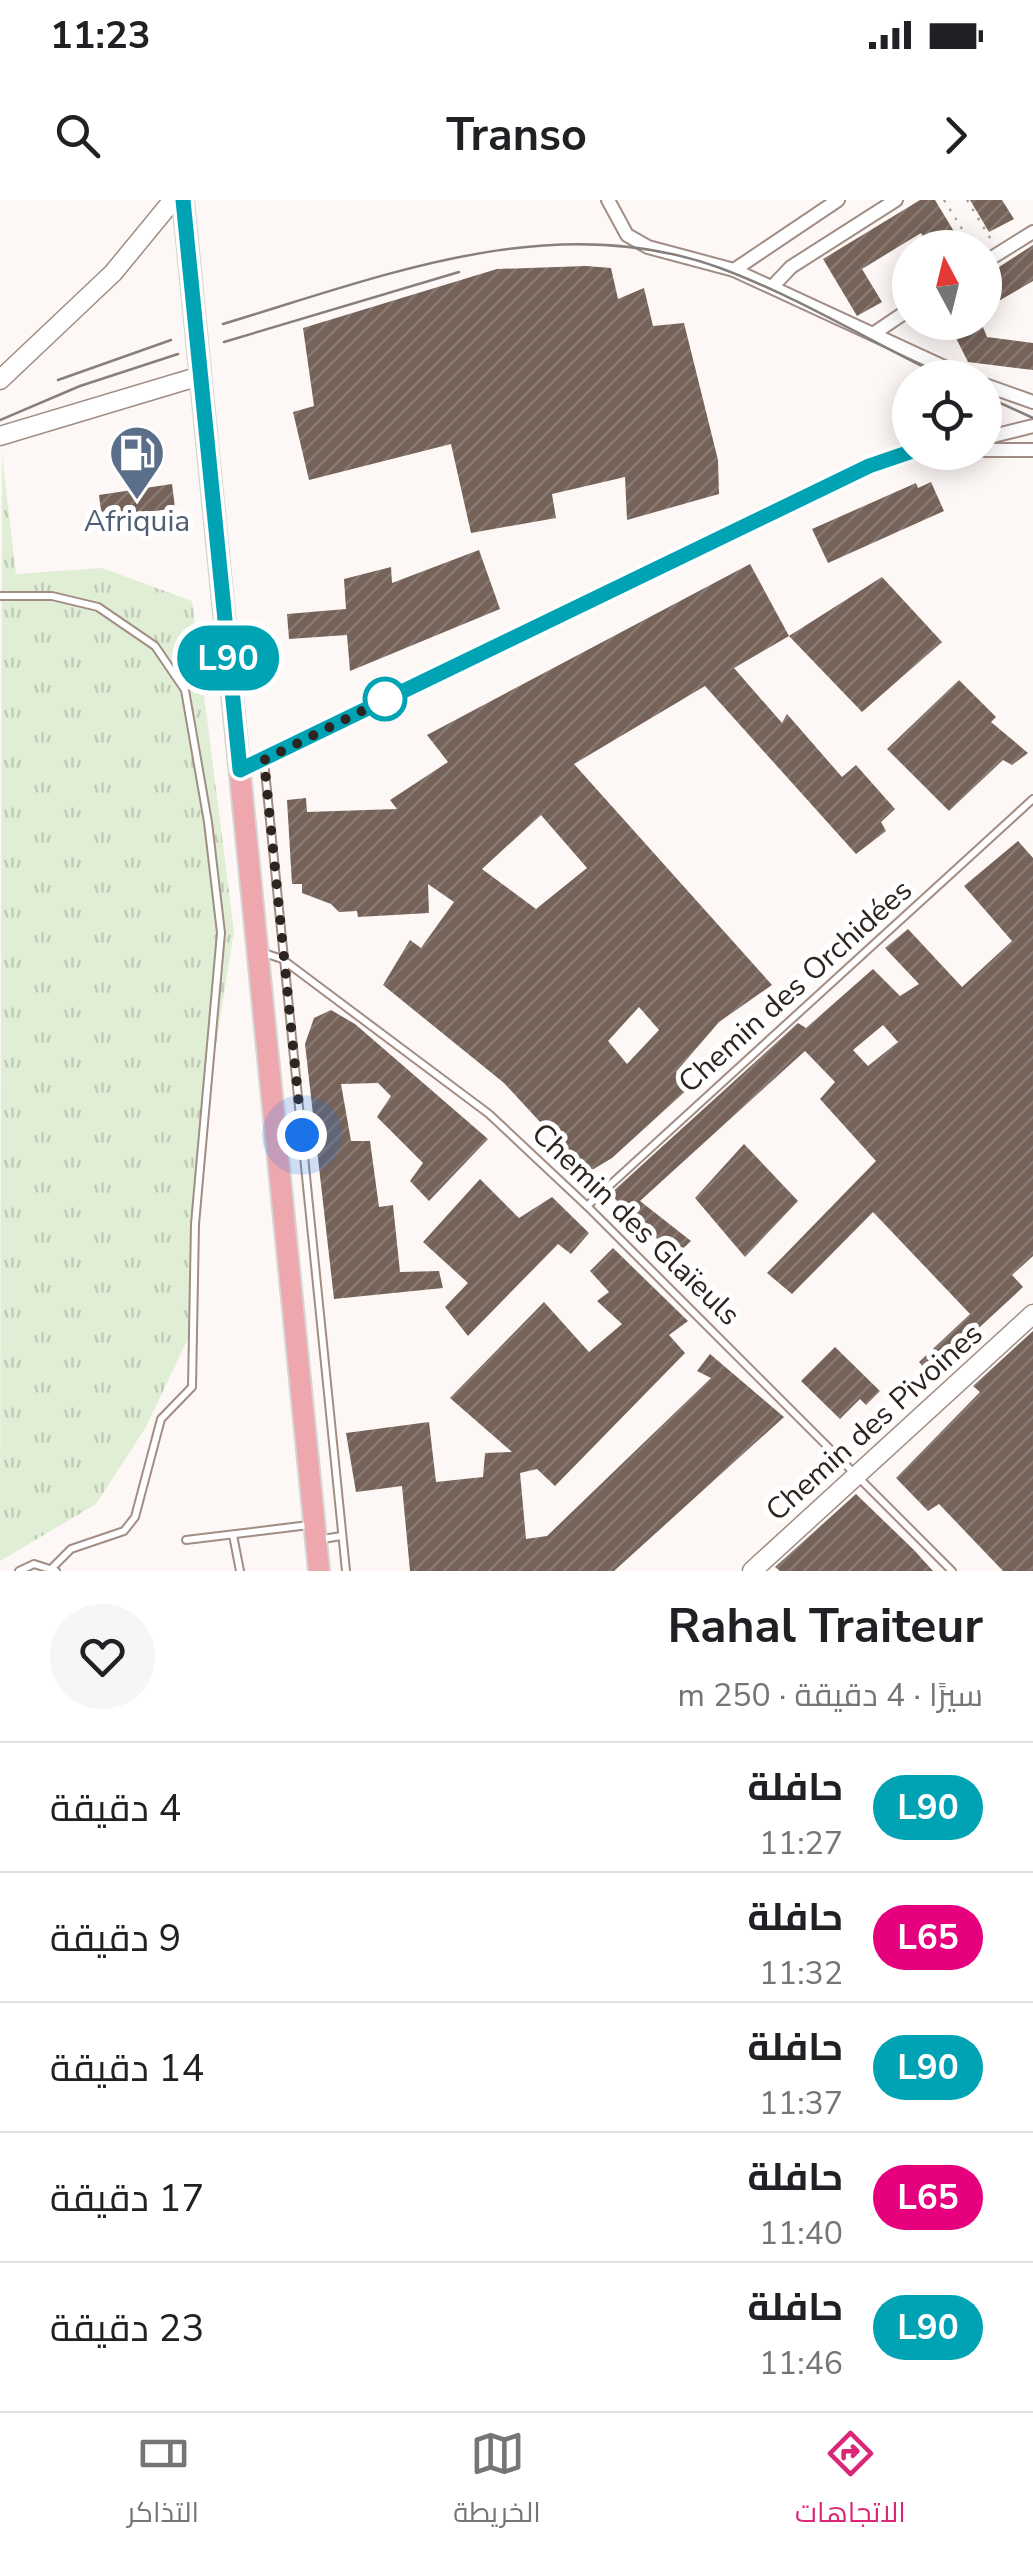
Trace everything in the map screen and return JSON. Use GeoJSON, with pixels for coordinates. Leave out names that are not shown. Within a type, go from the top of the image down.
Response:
{"type":"FeatureCollection","features":[{"type":"Feature","properties":{"kind":"main road"},"geometry":{"type":"LineString","coordinates":[[0,380],[112,273],[173,200]]}},
{"type":"Feature","properties":{"kind":"main road"},"geometry":{"type":"LineString","coordinates":[[182,200],[320,1571]]}},
{"type":"Feature","properties":{"kind":"main road"},"geometry":{"type":"LineString","coordinates":[[0,436],[200,376]]}},
{"type":"Feature","properties":{"kind":"main road","name":"Chemin des Pivoines"},"geometry":{"type":"LineString","coordinates":[[752,1571],[1033,1314]]}},
{"type":"Feature","properties":{"kind":"street"},"geometry":{"type":"LineString","coordinates":[[734,270],[838,200]]}},
{"type":"Feature","properties":{"kind":"street"},"geometry":{"type":"LineString","coordinates":[[773,286],[791,266],[896,200]]}},
{"type":"Feature","properties":{"kind":"street"},"geometry":{"type":"LineString","coordinates":[[614,202],[627,235],[648,248],[734,270],[929,360]]}},
{"type":"Feature","properties":{"kind":"street"},"geometry":{"type":"LineString","coordinates":[[1002,251],[1033,232]]}},
{"type":"Feature","properties":{"kind":"street"},"geometry":{"type":"LineString","coordinates":[[873,334],[892,321]]}},
{"type":"Feature","properties":{"kind":"street"},"geometry":{"type":"LineString","coordinates":[[1002,392],[1033,402]]}},
{"type":"Feature","properties":{"kind":"street"},"geometry":{"type":"LineString","coordinates":[[1002,434],[1033,426]]}},
{"type":"Feature","properties":{"kind":"street"},"geometry":{"type":"LineString","coordinates":[[1002,450],[1033,450]]}},
{"type":"Feature","properties":{"kind":"street"},"geometry":{"type":"LineString","coordinates":[[240,770],[892,458]]}},
{"type":"Feature","properties":{"kind":"lane"},"geometry":{"type":"LineString","coordinates":[[0,596],[52,596],[98,606],[155,646],[184,690],[208,822],[221,933],[195,1224],[192,1387],[161,1419],[135,1517],[124,1532],[71,1550],[54,1569],[34,1564],[19,1571]]}},
{"type":"Feature","properties":{"kind":"lane"},"geometry":{"type":"LineString","coordinates":[[264,760],[346,1571]]}},
{"type":"Feature","properties":{"kind":"lane","name":"Chemin des Orchidées"},"geometry":{"type":"LineString","coordinates":[[587,1206],[1033,799]]}},
{"type":"Feature","properties":{"kind":"lane","name":"Chemin des Glaïeuls"},"geometry":{"type":"LineString","coordinates":[[255,950],[282,959],[488,1114],[587,1206],[952,1571]]}},
{"type":"Feature","properties":{"kind":"lane"},"geometry":{"type":"LineString","coordinates":[[271,1107],[298,1106]]}},
{"type":"Feature","properties":{"kind":"lane"},"geometry":{"type":"LineString","coordinates":[[302,1408],[329,1400]]}},
{"type":"Feature","properties":{"kind":"lane"},"geometry":{"type":"LineString","coordinates":[[186,1540],[314,1525],[339,1509]]}},
{"type":"Feature","properties":{"kind":"lane"},"geometry":{"type":"LineString","coordinates":[[314,1525],[342,1536]]}},
{"type":"Feature","properties":{"kind":"lane"},"geometry":{"type":"LineString","coordinates":[[233,1534],[240,1571]]}},
{"type":"Feature","properties":{"kind":"path"},"geometry":{"type":"LineString","coordinates":[[944,200],[963,230]]}},
{"type":"Feature","properties":{"kind":"path"},"geometry":{"type":"LineString","coordinates":[[967,200],[985,230]]}},
{"type":"Feature","properties":{"kind":"green space"},"geometry":{"type":"Polygon","coordinates":[[[2,455],[16,574],[102,568],[192,601],[234,931],[196,1172],[191,1332],[146,1427],[96,1504],[0,1561],[2,455]]]}},
{"type":"Feature","properties":{"kind":"building"},"geometry":{"type":"Polygon","coordinates":[[[920,200],[935,200],[953,230],[892,230],[892,251],[862,269],[882,302],[857,316],[823,259],[920,200]]]}},
{"type":"Feature","properties":{"kind":"building"},"geometry":{"type":"Polygon","coordinates":[[[970,200],[1002,200],[1014,219],[988,230],[970,200]]]}},
{"type":"Feature","properties":{"kind":"building"},"geometry":{"type":"Polygon","coordinates":[[[1033,245],[1033,281],[1002,299],[1002,265],[1033,245]]]}},
{"type":"Feature","properties":{"kind":"building"},"geometry":{"type":"Polygon","coordinates":[[[611,268],[618,299],[644,288],[653,326],[684,323],[718,460],[719,494],[627,520],[625,477],[552,494],[556,518],[471,533],[451,444],[309,480],[293,412],[314,406],[303,328],[497,269],[611,268]]]}},
{"type":"Feature","properties":{"kind":"building"},"geometry":{"type":"Polygon","coordinates":[[[957,340],[1033,343],[1033,370],[1002,366],[1002,360],[967,360],[957,340]]]}},
{"type":"Feature","properties":{"kind":"building"},"geometry":{"type":"Polygon","coordinates":[[[931,482],[944,511],[828,563],[812,529],[916,483],[918,488],[931,482]]]}},
{"type":"Feature","properties":{"kind":"building","name":"Afriquia"},"geometry":{"type":"Polygon","coordinates":[[[172,484],[175,508],[102,519],[99,495],[172,484]]]}},
{"type":"Feature","properties":{"kind":"building"},"geometry":{"type":"Polygon","coordinates":[[[479,550],[500,609],[350,671],[347,635],[289,639],[287,614],[346,609],[344,579],[391,567],[392,583],[479,550]]]}},
{"type":"Feature","properties":{"kind":"building"},"geometry":{"type":"Polygon","coordinates":[[[750,564],[789,636],[734,668],[782,723],[787,714],[842,777],[856,765],[895,809],[881,822],[886,831],[856,854],[705,686],[574,764],[772,985],[719,1022],[676,1072],[690,1087],[612,1158],[587,1173],[504,1083],[383,985],[410,940],[421,948],[454,902],[428,884],[429,913],[358,917],[357,911],[339,912],[331,904],[302,893],[302,884],[292,884],[287,800],[306,798],[307,812],[397,809],[390,800],[448,762],[427,735],[750,564]],[[541,815],[482,869],[536,909],[587,868],[541,815]],[[639,1007],[608,1041],[627,1064],[659,1030],[639,1007]]]}},
{"type":"Feature","properties":{"kind":"building"},"geometry":{"type":"Polygon","coordinates":[[[882,577],[942,642],[862,712],[789,636],[882,577]]]}},
{"type":"Feature","properties":{"kind":"building"},"geometry":{"type":"Polygon","coordinates":[[[959,680],[996,717],[991,722],[1028,753],[1012,765],[1003,760],[949,811],[887,749],[959,680]]]}},
{"type":"Feature","properties":{"kind":"building"},"geometry":{"type":"Polygon","coordinates":[[[1018,841],[1033,858],[1033,1256],[1012,1275],[1023,1287],[968,1338],[974,1344],[934,1379],[919,1362],[970,1314],[873,1212],[792,1294],[767,1273],[876,1161],[820,1099],[835,1082],[805,1051],[640,1201],[691,1241],[675,1256],[610,1194],[798,1023],[806,1028],[873,969],[900,996],[919,984],[885,948],[908,929],[962,987],[1012,941],[964,886],[1018,841]],[[883,1025],[853,1050],[868,1066],[898,1042],[883,1025]]]}},
{"type":"Feature","properties":{"kind":"building"},"geometry":{"type":"Polygon","coordinates":[[[331,1010],[355,1024],[488,1139],[429,1201],[410,1181],[423,1163],[377,1117],[391,1096],[378,1083],[341,1084],[351,1141],[370,1141],[379,1207],[393,1205],[400,1272],[439,1271],[443,1288],[334,1299],[305,1044],[314,1018],[331,1010]]]}},
{"type":"Feature","properties":{"kind":"building"},"geometry":{"type":"Polygon","coordinates":[[[744,1144],[798,1201],[745,1257],[695,1198],[744,1144]]]}},
{"type":"Feature","properties":{"kind":"building"},"geometry":{"type":"Polygon","coordinates":[[[480,1179],[519,1218],[552,1197],[589,1233],[571,1254],[558,1244],[468,1336],[445,1307],[468,1283],[423,1242],[480,1179]]]}},
{"type":"Feature","properties":{"kind":"building"},"geometry":{"type":"Polygon","coordinates":[[[613,1248],[688,1321],[669,1335],[685,1353],[555,1486],[537,1469],[520,1473],[526,1539],[547,1536],[711,1378],[697,1371],[710,1354],[784,1417],[614,1571],[410,1571],[402,1486],[356,1492],[346,1433],[429,1422],[436,1482],[483,1477],[485,1453],[512,1452],[450,1398],[544,1302],[589,1352],[622,1324],[597,1301],[609,1292],[590,1271],[613,1248]]]}},
{"type":"Feature","properties":{"kind":"building"},"geometry":{"type":"Polygon","coordinates":[[[1033,1331],[1033,1571],[1003,1571],[939,1504],[928,1511],[896,1478],[980,1392],[973,1386],[1033,1331]]]}},
{"type":"Feature","properties":{"kind":"building"},"geometry":{"type":"Polygon","coordinates":[[[835,1347],[880,1391],[866,1405],[860,1399],[840,1419],[801,1381],[835,1347]]]}},
{"type":"Feature","properties":{"kind":"building"},"geometry":{"type":"Polygon","coordinates":[[[856,1494],[933,1571],[780,1571],[775,1567],[856,1494]]]}},
{"type":"Feature","properties":{"kind":"tram line"},"geometry":{"type":"LineString","coordinates":[[223,324],[345,286],[469,255],[532,246],[595,244],[658,251],[720,268],[806,306],[911,360]]}},
{"type":"Feature","properties":{"kind":"tram line"},"geometry":{"type":"LineString","coordinates":[[224,342],[459,272]]}},
{"type":"Feature","properties":{"kind":"tram line"},"geometry":{"type":"LineString","coordinates":[[58,380],[171,340]]}},
{"type":"Feature","properties":{"kind":"tram line"},"geometry":{"type":"LineString","coordinates":[[0,420],[80,386],[178,354]]}},
{"type":"Feature","properties":{"kind":"tram line"},"geometry":{"type":"LineString","coordinates":[[1002,404],[1033,418]]}},
{"type":"Feature","properties":{"kind":"bus line","name":"L90"},"geometry":{"type":"LineString","coordinates":[[183,200],[240,770],[892,457]]}},
{"type":"Feature","properties":{"kind":"place","name":"Afriquia"},"geometry":{"type":"Point","coordinates":[137,502]}},
{"type":"Feature","properties":{"kind":"route"},"geometry":{"type":"LineString","coordinates":[[302,1135],[264,760],[392,696],[385,699]]}}]}
